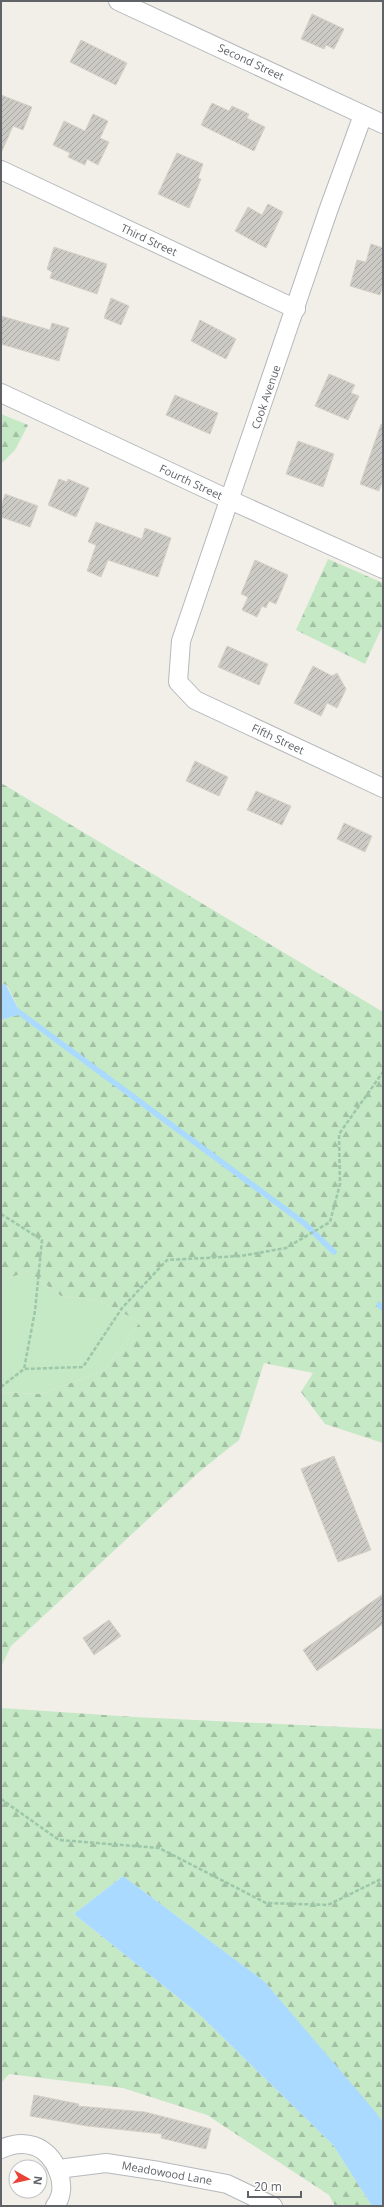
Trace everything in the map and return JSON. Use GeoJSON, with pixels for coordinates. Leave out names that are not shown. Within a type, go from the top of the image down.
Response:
{"type":"FeatureCollection","features":[{"type":"Feature","properties":{"kind":"street","name":"Second Street"},"geometry":{"type":"LineString","coordinates":[[118,1],[383,124]]}},
{"type":"Feature","properties":{"kind":"street","name":"Cook Avenue"},"geometry":{"type":"LineString","coordinates":[[178,682],[181,641],[296,309],[328,211],[363,115]]}},
{"type":"Feature","properties":{"kind":"street","name":"Third Street"},"geometry":{"type":"LineString","coordinates":[[1,170],[296,309]]}},
{"type":"Feature","properties":{"kind":"street","name":"Fourth Street"},"geometry":{"type":"LineString","coordinates":[[1,393],[230,500],[383,568]]}},
{"type":"Feature","properties":{"kind":"street","name":"Fifth Street"},"geometry":{"type":"LineString","coordinates":[[178,682],[195,700],[383,788]]}},
{"type":"Feature","properties":{"kind":"street"},"geometry":{"type":"LineString","coordinates":[[1,2149],[14,2144],[35,2146],[53,2159],[61,2179],[59,2201],[55,2206]]}},
{"type":"Feature","properties":{"kind":"street","name":"Meadowood Lane"},"geometry":{"type":"LineString","coordinates":[[58,2171],[66,2168],[106,2163],[159,2171],[227,2184],[273,2206]]}},
{"type":"Feature","properties":{"kind":"path"},"geometry":{"type":"LineString","coordinates":[[1,1387],[24,1369],[82,1367],[122,1308],[167,1260],[241,1256],[286,1248],[330,1222],[340,1184],[339,1134],[383,1072]]}},
{"type":"Feature","properties":{"kind":"path"},"geometry":{"type":"LineString","coordinates":[[1,1214],[42,1240],[35,1310],[24,1369]]}},
{"type":"Feature","properties":{"kind":"path"},"geometry":{"type":"LineString","coordinates":[[1,1799],[59,1840],[159,1848],[266,1903],[328,1905],[383,1878]]}},
{"type":"Feature","properties":{"kind":"green space"},"geometry":{"type":"Polygon","coordinates":[[[1,414],[28,425],[15,450],[1,464],[1,414]]]}},
{"type":"Feature","properties":{"kind":"green space"},"geometry":{"type":"Polygon","coordinates":[[[328,559],[383,583],[383,625],[365,664],[296,630],[328,559]]]}},
{"type":"Feature","properties":{"kind":"green space"},"geometry":{"type":"Polygon","coordinates":[[[1,783],[383,1012],[383,1443],[325,1424],[301,1392],[313,1373],[264,1363],[239,1440],[199,1472],[11,1646],[1,1667],[1,1392],[40,1394],[104,1371],[140,1322],[100,1301],[61,1296],[28,1271],[1,1281],[1,1020],[21,1014],[7,985],[1,984],[1,783]]]}},
{"type":"Feature","properties":{"kind":"green space"},"geometry":{"type":"Polygon","coordinates":[[[28,1271],[61,1296],[100,1301],[140,1322],[104,1371],[40,1394],[1,1392],[1,1281],[28,1271]]]}},
{"type":"Feature","properties":{"kind":"green space"},"geometry":{"type":"Polygon","coordinates":[[[1,1708],[134,1717],[383,1729],[383,2122],[264,1981],[123,1876],[74,1914],[200,2015],[333,2145],[372,2206],[335,2206],[329,2195],[207,2115],[123,2088],[9,2074],[1,2083],[1,1708]]]}},
{"type":"Feature","properties":{"kind":"water"},"geometry":{"type":"Polygon","coordinates":[[[1,984],[6,985],[21,1014],[1,1020],[1,984]]]}},
{"type":"Feature","properties":{"kind":"water"},"geometry":{"type":"Polygon","coordinates":[[[123,1876],[264,1981],[374,2110],[383,2122],[383,2206],[372,2206],[333,2145],[200,2015],[74,1914],[123,1876]]]}},
{"type":"Feature","properties":{"kind":"building"},"geometry":{"type":"Polygon","coordinates":[[[312,14],[344,29],[334,49],[326,45],[324,49],[301,39],[312,14]]]}},
{"type":"Feature","properties":{"kind":"building"},"geometry":{"type":"Polygon","coordinates":[[[81,40],[127,63],[116,85],[70,62],[81,40]]]}},
{"type":"Feature","properties":{"kind":"building"},"geometry":{"type":"Polygon","coordinates":[[[1,95],[32,107],[23,130],[13,126],[1,153],[1,95]]]}},
{"type":"Feature","properties":{"kind":"building"},"geometry":{"type":"Polygon","coordinates":[[[212,103],[229,111],[232,106],[249,114],[247,118],[265,127],[254,151],[201,125],[212,103]]]}},
{"type":"Feature","properties":{"kind":"building"},"geometry":{"type":"Polygon","coordinates":[[[93,114],[108,121],[100,138],[109,142],[98,165],[87,159],[85,165],[68,157],[70,153],[53,145],[64,121],[85,131],[93,114]]]}},
{"type":"Feature","properties":{"kind":"building"},"geometry":{"type":"Polygon","coordinates":[[[177,153],[203,164],[198,178],[201,179],[189,208],[158,194],[177,153]]]}},
{"type":"Feature","properties":{"kind":"building"},"geometry":{"type":"Polygon","coordinates":[[[268,204],[283,212],[266,248],[235,231],[248,207],[262,215],[268,204]]]}},
{"type":"Feature","properties":{"kind":"building"},"geometry":{"type":"Polygon","coordinates":[[[371,244],[383,248],[383,285],[380,295],[350,286],[357,260],[366,262],[371,244]]]}},
{"type":"Feature","properties":{"kind":"building"},"geometry":{"type":"Polygon","coordinates":[[[54,247],[107,264],[97,294],[50,278],[52,272],[47,269],[54,247]]]}},
{"type":"Feature","properties":{"kind":"building"},"geometry":{"type":"Polygon","coordinates":[[[111,298],[129,306],[121,325],[104,318],[111,298]]]}},
{"type":"Feature","properties":{"kind":"building"},"geometry":{"type":"Polygon","coordinates":[[[1,316],[50,330],[52,323],[69,328],[59,361],[1,344],[1,316]]]}},
{"type":"Feature","properties":{"kind":"building"},"geometry":{"type":"Polygon","coordinates":[[[200,320],[236,339],[226,359],[191,341],[200,320]]]}},
{"type":"Feature","properties":{"kind":"building"},"geometry":{"type":"Polygon","coordinates":[[[329,374],[355,385],[351,393],[359,396],[348,420],[315,406],[329,374]]]}},
{"type":"Feature","properties":{"kind":"building"},"geometry":{"type":"Polygon","coordinates":[[[175,395],[218,413],[210,434],[166,415],[175,395]]]}},
{"type":"Feature","properties":{"kind":"building"},"geometry":{"type":"Polygon","coordinates":[[[381,424],[383,425],[383,479],[379,491],[360,484],[381,424]]]}},
{"type":"Feature","properties":{"kind":"building"},"geometry":{"type":"Polygon","coordinates":[[[298,441],[334,454],[323,487],[286,474],[298,441]]]}},
{"type":"Feature","properties":{"kind":"building"},"geometry":{"type":"Polygon","coordinates":[[[59,479],[67,482],[68,479],[89,488],[76,517],[48,505],[59,479]]]}},
{"type":"Feature","properties":{"kind":"building"},"geometry":{"type":"Polygon","coordinates":[[[5,494],[38,506],[30,527],[1,517],[1,507],[5,494]]]}},
{"type":"Feature","properties":{"kind":"building"},"geometry":{"type":"Polygon","coordinates":[[[96,522],[142,539],[145,528],[171,538],[158,577],[108,560],[101,577],[87,571],[96,545],[88,542],[96,522]]]}},
{"type":"Feature","properties":{"kind":"building"},"geometry":{"type":"Polygon","coordinates":[[[255,560],[288,575],[276,604],[269,601],[266,608],[262,606],[257,617],[242,610],[248,597],[241,594],[255,560]]]}},
{"type":"Feature","properties":{"kind":"building"},"geometry":{"type":"Polygon","coordinates":[[[227,646],[268,664],[259,685],[218,667],[227,646]]]}},
{"type":"Feature","properties":{"kind":"building"},"geometry":{"type":"Polygon","coordinates":[[[313,666],[332,676],[337,673],[346,689],[337,708],[327,703],[321,716],[294,703],[313,666]]]}},
{"type":"Feature","properties":{"kind":"building"},"geometry":{"type":"Polygon","coordinates":[[[195,761],[228,777],[219,796],[186,781],[195,761]]]}},
{"type":"Feature","properties":{"kind":"building"},"geometry":{"type":"Polygon","coordinates":[[[256,791],[291,806],[282,825],[247,810],[256,791]]]}},
{"type":"Feature","properties":{"kind":"building"},"geometry":{"type":"Polygon","coordinates":[[[344,823],[372,836],[365,852],[337,839],[344,823]]]}},
{"type":"Feature","properties":{"kind":"building"},"geometry":{"type":"Polygon","coordinates":[[[334,1456],[371,1550],[338,1562],[301,1469],[334,1456]]]}},
{"type":"Feature","properties":{"kind":"building"},"geometry":{"type":"Polygon","coordinates":[[[383,1594],[383,1624],[317,1671],[303,1650],[383,1594]]]}},
{"type":"Feature","properties":{"kind":"building"},"geometry":{"type":"Polygon","coordinates":[[[109,1620],[121,1636],[94,1655],[83,1638],[109,1620]]]}},
{"type":"Feature","properties":{"kind":"building"},"geometry":{"type":"Polygon","coordinates":[[[34,2095],[79,2104],[78,2106],[145,2112],[211,2129],[206,2149],[161,2138],[162,2134],[87,2126],[30,2116],[34,2095]]]}},
{"type":"Feature","properties":{"kind":"waterway"},"geometry":{"type":"LineString","coordinates":[[16,1010],[304,1223],[334,1252]]}},
{"type":"Feature","properties":{"kind":"waterway"},"geometry":{"type":"LineString","coordinates":[[379,1305],[383,1308]]}}]}
